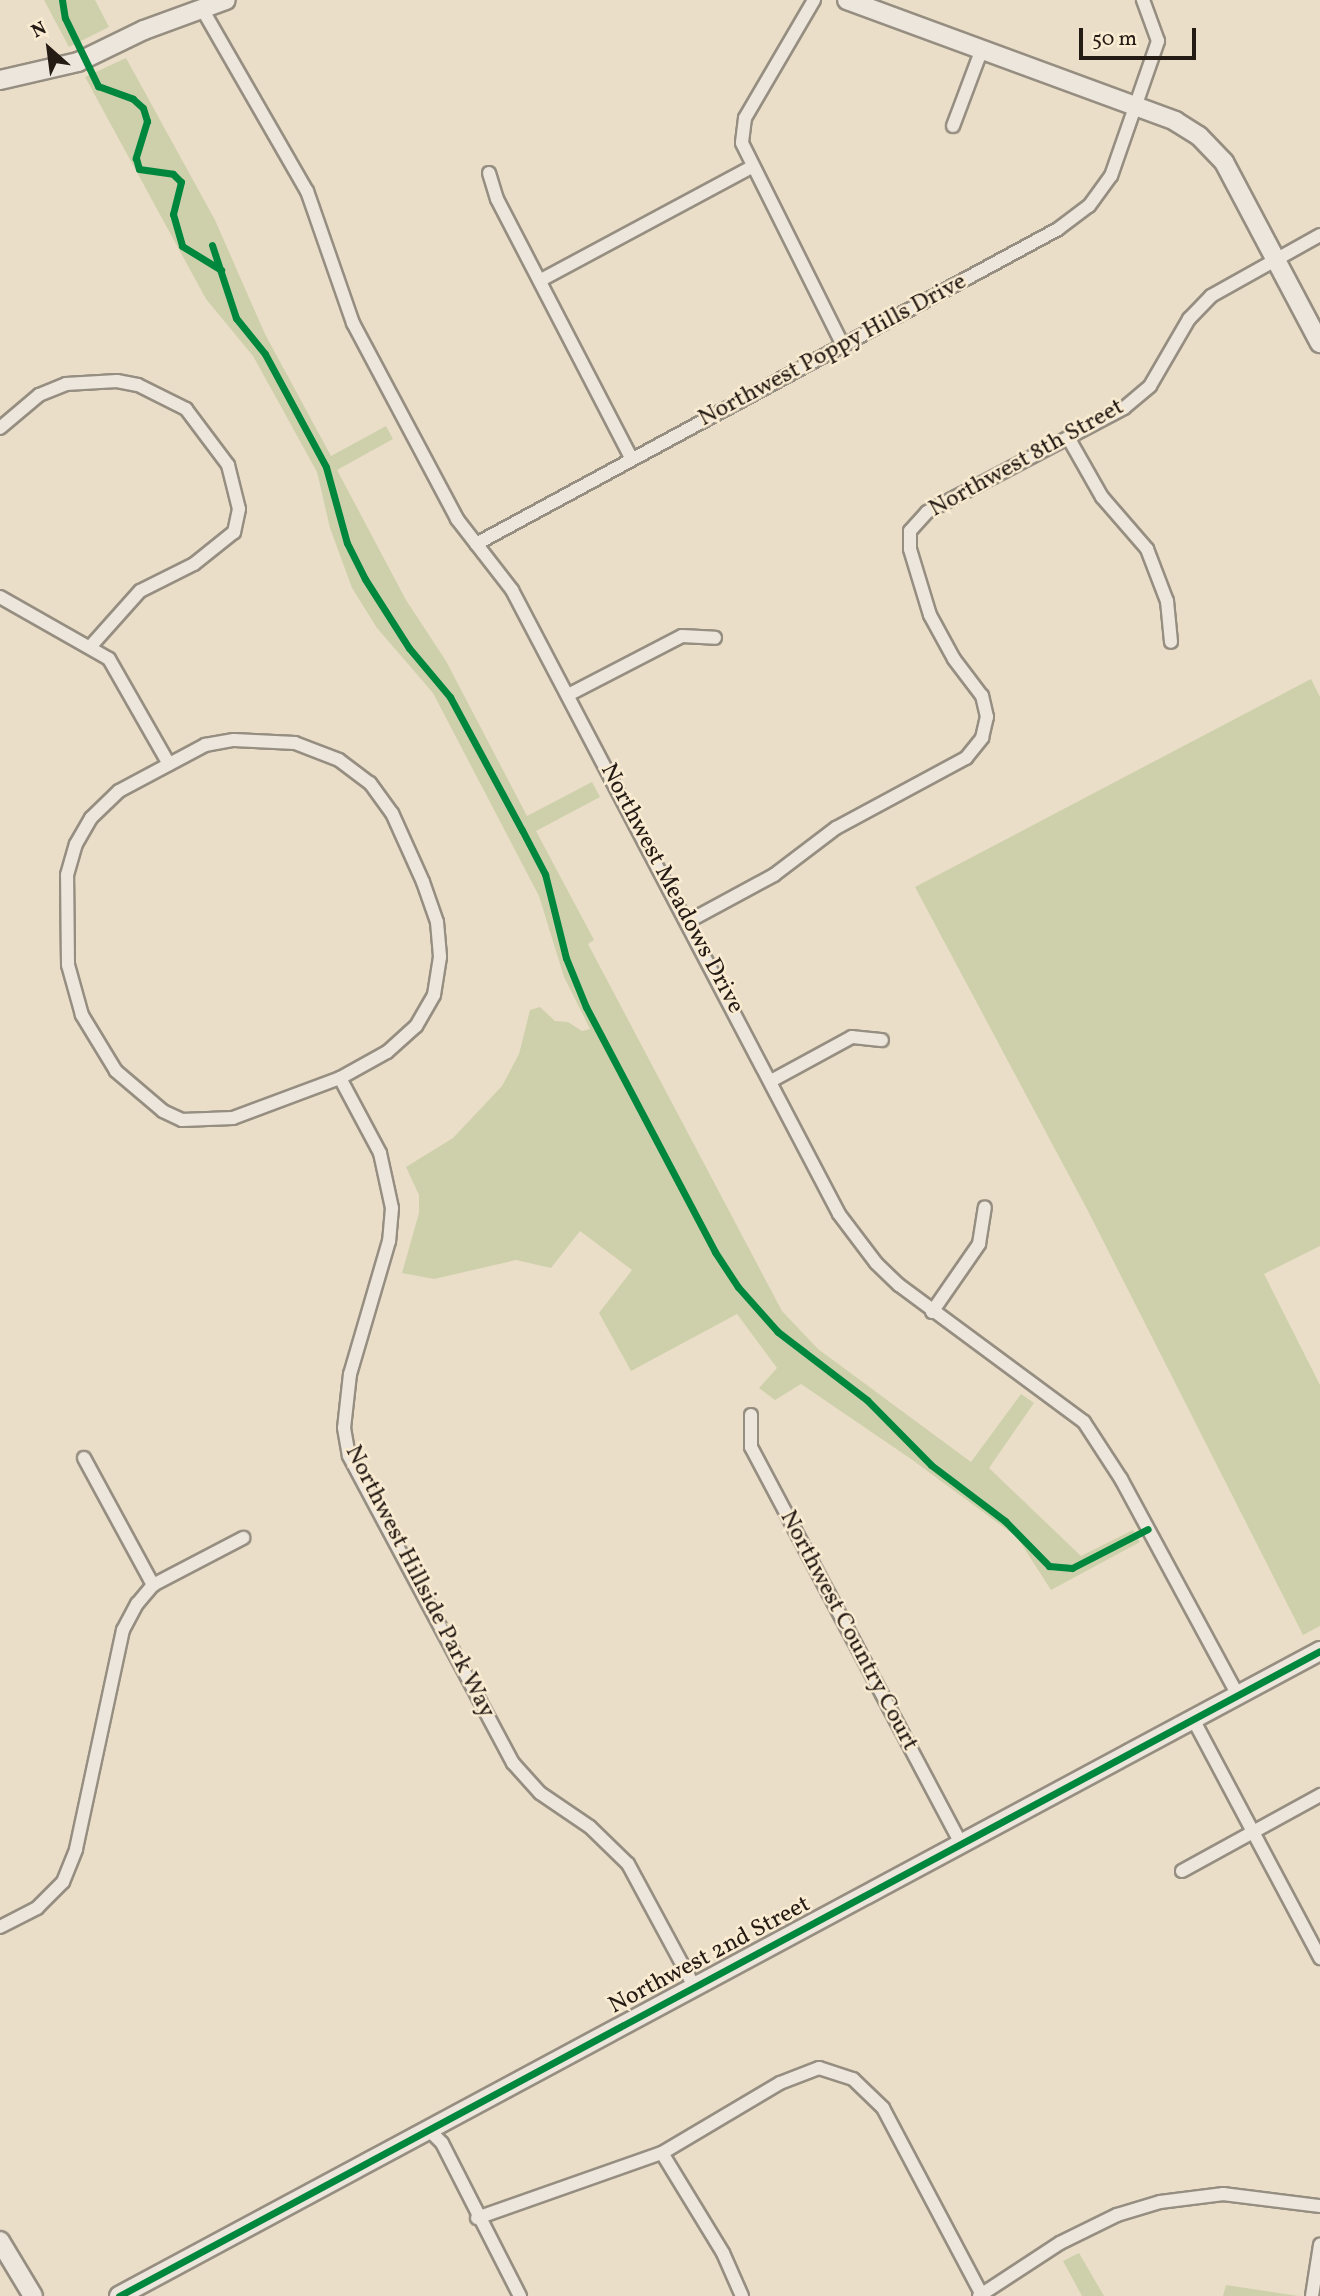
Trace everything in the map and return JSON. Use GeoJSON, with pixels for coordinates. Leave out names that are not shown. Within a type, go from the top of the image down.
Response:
{"type":"FeatureCollection","features":[{"type":"Feature","properties":{"kind":"main road"},"geometry":{"type":"LineString","coordinates":[[0,80],[78,62],[201,7],[226,0]]}},
{"type":"Feature","properties":{"kind":"main road"},"geometry":{"type":"LineString","coordinates":[[847,0],[1137,106],[1199,136],[1224,162],[1320,343]]}},
{"type":"Feature","properties":{"kind":"main road","name":"Northwest 2nd Street"},"geometry":{"type":"LineString","coordinates":[[119,2296],[1320,1651]]}},
{"type":"Feature","properties":{"kind":"main road"},"geometry":{"type":"LineString","coordinates":[[0,2241],[33,2296]]}},
{"type":"Feature","properties":{"kind":"street"},"geometry":{"type":"LineString","coordinates":[[814,0],[745,118],[742,143],[843,346]]}},
{"type":"Feature","properties":{"kind":"street","name":"Northwest Poppy Hills Drive"},"geometry":{"type":"LineString","coordinates":[[476,544],[1058,229],[1089,206],[1111,176],[1158,41],[1143,0]]}},
{"type":"Feature","properties":{"kind":"street","name":"Northwest Meadows Drive"},"geometry":{"type":"LineString","coordinates":[[201,7],[307,191],[353,323],[457,519],[512,590],[855,1238],[876,1263],[932,1312],[1084,1422],[1121,1479],[1238,1695]]}},
{"type":"Feature","properties":{"kind":"street"},"geometry":{"type":"LineString","coordinates":[[953,126],[982,50]]}},
{"type":"Feature","properties":{"kind":"street"},"geometry":{"type":"LineString","coordinates":[[541,281],[752,167]]}},
{"type":"Feature","properties":{"kind":"street"},"geometry":{"type":"LineString","coordinates":[[489,173],[497,199],[632,459]]}},
{"type":"Feature","properties":{"kind":"street","name":"Northwest 8th Street"},"geometry":{"type":"LineString","coordinates":[[689,921],[785,868],[836,828],[966,758],[982,738],[987,717],[982,696],[954,659],[930,615],[909,549],[910,531],[927,512],[958,493],[1069,439],[1124,408],[1150,386],[1189,319],[1211,296],[1320,235]]}},
{"type":"Feature","properties":{"kind":"street"},"geometry":{"type":"LineString","coordinates":[[0,428],[39,395],[66,384],[117,381],[138,385],[186,409],[228,465],[239,509],[234,532],[203,558],[140,591],[90,647]]}},
{"type":"Feature","properties":{"kind":"street"},"geometry":{"type":"LineString","coordinates":[[1069,439],[1102,496],[1147,549],[1167,601],[1171,642]]}},
{"type":"Feature","properties":{"kind":"street"},"geometry":{"type":"LineString","coordinates":[[0,597],[90,647],[120,671],[169,764]]}},
{"type":"Feature","properties":{"kind":"street"},"geometry":{"type":"LineString","coordinates":[[568,695],[682,636],[715,638]]}},
{"type":"Feature","properties":{"kind":"street"},"geometry":{"type":"LineString","coordinates":[[234,740],[295,743],[340,760],[370,783],[393,813],[437,922],[440,957],[434,995],[416,1026],[401,1040],[340,1078],[233,1118],[182,1119],[143,1097],[96,1043],[82,1015],[68,965],[67,875],[76,844],[92,818],[119,791],[205,746],[234,740]]}},
{"type":"Feature","properties":{"kind":"street"},"geometry":{"type":"LineString","coordinates":[[771,1081],[852,1037],[883,1040]]}},
{"type":"Feature","properties":{"kind":"street","name":"Northwest Hillside Park Way"},"geometry":{"type":"LineString","coordinates":[[340,1078],[380,1153],[392,1208],[389,1241],[350,1374],[344,1428],[349,1456],[513,1763],[540,1793],[590,1828],[628,1864],[694,1986]]}},
{"type":"Feature","properties":{"kind":"street"},"geometry":{"type":"LineString","coordinates":[[932,1312],[979,1244],[985,1207]]}},
{"type":"Feature","properties":{"kind":"street","name":"Northwest Country Court"},"geometry":{"type":"LineString","coordinates":[[751,1415],[751,1447],[961,1844]]}},
{"type":"Feature","properties":{"kind":"street"},"geometry":{"type":"LineString","coordinates":[[84,1458],[153,1585]]}},
{"type":"Feature","properties":{"kind":"street"},"geometry":{"type":"LineString","coordinates":[[0,1927],[37,1908],[64,1882],[76,1849],[123,1630],[153,1585],[243,1538]]}},
{"type":"Feature","properties":{"kind":"street"},"geometry":{"type":"LineString","coordinates":[[1193,1719],[1320,1958]]}},
{"type":"Feature","properties":{"kind":"street"},"geometry":{"type":"LineString","coordinates":[[1182,1871],[1320,1795]]}},
{"type":"Feature","properties":{"kind":"street"},"geometry":{"type":"LineString","coordinates":[[477,2218],[662,2153],[798,2074],[819,2068],[834,2070],[869,2090],[883,2108],[980,2295],[1060,2243],[1117,2215],[1160,2202],[1223,2194],[1320,2206]]}},
{"type":"Feature","properties":{"kind":"street"},"geometry":{"type":"LineString","coordinates":[[429,2130],[442,2143],[477,2218],[520,2296]]}},
{"type":"Feature","properties":{"kind":"street"},"geometry":{"type":"LineString","coordinates":[[662,2153],[723,2253],[743,2296]]}},
{"type":"Feature","properties":{"kind":"street"},"geometry":{"type":"LineString","coordinates":[[1312,2296],[1320,2245]]}},
{"type":"Feature","properties":{"kind":"green space"},"geometry":{"type":"Polygon","coordinates":[[[44,0],[95,0],[109,27],[69,47],[44,0]]]}},
{"type":"Feature","properties":{"kind":"green space"},"geometry":{"type":"Polygon","coordinates":[[[126,58],[215,220],[265,334],[331,456],[386,426],[393,439],[337,470],[406,600],[446,661],[527,816],[592,782],[600,797],[536,831],[594,940],[588,944],[782,1311],[818,1349],[971,1462],[1021,1394],[1034,1403],[989,1468],[1081,1556],[1133,1530],[1140,1542],[1051,1590],[1017,1537],[911,1459],[801,1384],[775,1400],[759,1388],[777,1368],[737,1314],[631,1371],[599,1313],[632,1270],[580,1231],[551,1268],[516,1260],[434,1279],[402,1273],[419,1213],[419,1195],[406,1167],[453,1138],[502,1086],[519,1054],[530,1010],[540,1007],[555,1021],[568,1022],[582,1031],[590,1029],[564,977],[539,896],[433,693],[377,628],[352,588],[330,528],[317,472],[253,356],[206,299],[85,77],[126,58]]]}},
{"type":"Feature","properties":{"kind":"green space"},"geometry":{"type":"Polygon","coordinates":[[[1311,679],[1320,697],[1320,1246],[1264,1274],[1320,1385],[1320,1626],[1303,1635],[1088,1211],[915,887],[1311,679]]]}},
{"type":"Feature","properties":{"kind":"green space"},"geometry":{"type":"Polygon","coordinates":[[[1079,2253],[1104,2296],[1082,2296],[1063,2261],[1079,2253]]]}},
{"type":"Feature","properties":{"kind":"green space"},"geometry":{"type":"Polygon","coordinates":[[[1226,2285],[1299,2296],[1223,2296],[1226,2285]]]}},
{"type":"Feature","properties":{"kind":"cycle path"},"geometry":{"type":"LineString","coordinates":[[62,0],[65,18],[98,86],[133,99],[143,108],[147,121],[136,158],[139,169],[173,174],[181,182],[173,214],[182,246],[221,270]]}},
{"type":"Feature","properties":{"kind":"cycle path"},"geometry":{"type":"LineString","coordinates":[[212,245],[236,318],[265,354],[326,467],[347,543],[365,579],[409,648],[450,697],[522,830],[545,874],[566,958],[586,1007],[715,1252],[738,1287],[778,1332],[867,1400],[931,1465],[1005,1521],[1049,1566],[1072,1568],[1148,1529]]}},
{"type":"Feature","properties":{"kind":"cycle path"},"geometry":{"type":"LineString","coordinates":[[119,2296],[1320,1651]]}}]}
